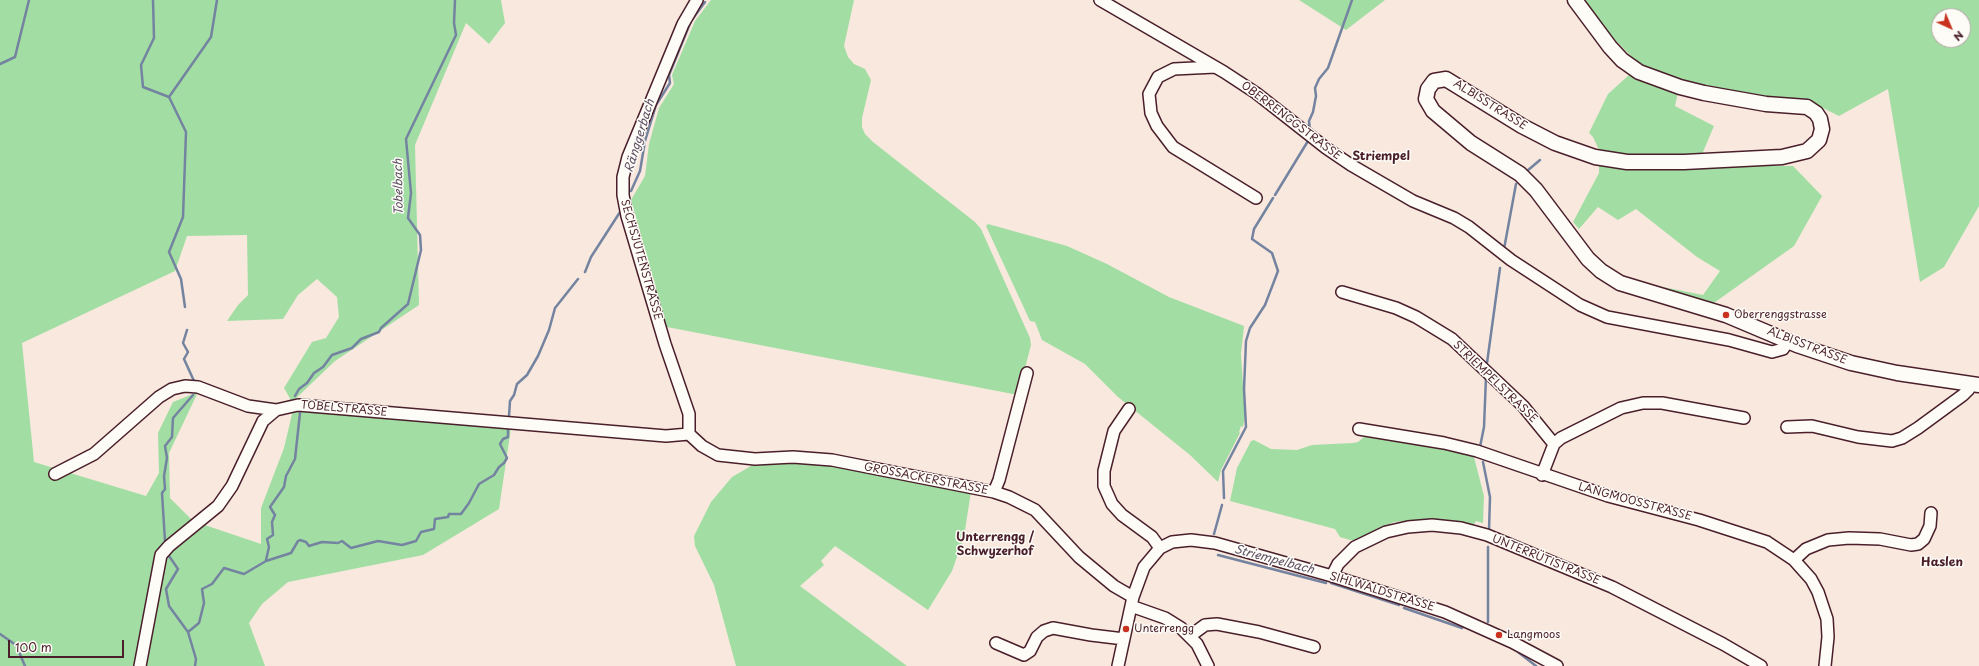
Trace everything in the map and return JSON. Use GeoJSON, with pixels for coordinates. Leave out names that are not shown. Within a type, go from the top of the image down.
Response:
{"type":"FeatureCollection","features":[{"type":"Feature","properties":{"kind":"main road","name":"ALBISSTRASSE"},"geometry":{"type":"LineString","coordinates":[[1575,0],[1610,47],[1622,60],[1639,72],[1680,87],[1710,94],[1766,104],[1806,107],[1813,110],[1820,119],[1822,130],[1819,140],[1807,150],[1782,156],[1676,162],[1627,162],[1596,157],[1555,143],[1522,126],[1446,79],[1440,79],[1430,85],[1426,93],[1428,104],[1460,134],[1520,174],[1536,190],[1588,259],[1610,278],[1648,293],[1726,315],[1819,353],[1869,368],[1909,376],[1975,384]]}},
{"type":"Feature","properties":{"kind":"street","name":"SECHSJUTENSTRASSE"},"geometry":{"type":"LineString","coordinates":[[689,434],[688,414],[665,344],[622,195],[623,177],[628,157],[683,24],[698,0]]}},
{"type":"Feature","properties":{"kind":"street","name":"OBERRENGGSTRASSE"},"geometry":{"type":"LineString","coordinates":[[1100,0],[1215,67],[1256,93],[1326,148],[1351,165],[1413,201],[1454,218],[1470,227],[1511,260],[1580,305],[1607,317],[1729,340],[1772,352],[1783,349],[1788,341]]}},
{"type":"Feature","properties":{"kind":"street"},"geometry":{"type":"LineString","coordinates":[[1215,67],[1174,69],[1158,78],[1149,94],[1151,113],[1164,137],[1173,147],[1256,198]]}},
{"type":"Feature","properties":{"kind":"street","name":"STRIEMPELSTRASSE"},"geometry":{"type":"LineString","coordinates":[[1342,292],[1396,308],[1423,321],[1452,339],[1524,406],[1554,444]]}},
{"type":"Feature","properties":{"kind":"street"},"geometry":{"type":"LineString","coordinates":[[994,492],[999,480],[1027,372]]}},
{"type":"Feature","properties":{"kind":"street"},"geometry":{"type":"LineString","coordinates":[[1787,426],[1812,426],[1858,437],[1892,441],[1902,438],[1918,428],[1963,395],[1975,384]]}},
{"type":"Feature","properties":{"kind":"street"},"geometry":{"type":"LineString","coordinates":[[55,474],[94,454],[159,397],[172,389],[185,386],[198,387],[248,406],[276,410]]}},
{"type":"Feature","properties":{"kind":"street"},"geometry":{"type":"LineString","coordinates":[[1542,475],[1554,444],[1561,438],[1606,414],[1622,408],[1643,403],[1662,403],[1744,418]]}},
{"type":"Feature","properties":{"kind":"street","name":"TOBELSTRASSE"},"geometry":{"type":"LineString","coordinates":[[276,410],[298,405],[666,436],[689,434]]}},
{"type":"Feature","properties":{"kind":"street"},"geometry":{"type":"LineString","coordinates":[[248,406],[257,420],[257,431]]}},
{"type":"Feature","properties":{"kind":"street"},"geometry":{"type":"LineString","coordinates":[[1129,409],[1114,431],[1104,470],[1104,486],[1112,504],[1122,515],[1152,537],[1160,548]]}},
{"type":"Feature","properties":{"kind":"street"},"geometry":{"type":"LineString","coordinates":[[140,666],[161,555],[169,546],[218,506],[232,486],[257,431],[267,415],[276,410]]}},
{"type":"Feature","properties":{"kind":"street","name":"LANGMOOSSTRASSE"},"geometry":{"type":"LineString","coordinates":[[1359,429],[1444,442],[1477,451],[1542,475],[1608,496],[1698,520],[1763,540],[1781,550],[1794,560],[1811,579],[1824,606],[1828,619],[1825,666]]}},
{"type":"Feature","properties":{"kind":"street","name":"GROSSACKERSTRASSE"},"geometry":{"type":"LineString","coordinates":[[689,434],[702,446],[718,455],[755,459],[793,457],[832,460],[994,492],[1009,497],[1035,510],[1079,557],[1132,601],[1165,618],[1190,636],[1204,656],[1208,666]]}},
{"type":"Feature","properties":{"kind":"street"},"geometry":{"type":"LineString","coordinates":[[1794,560],[1806,549],[1828,540],[1880,538],[1911,545],[1918,544],[1924,539],[1930,526],[1931,513]]}},
{"type":"Feature","properties":{"kind":"street","name":"UNTERRÜTISTRASSE"},"geometry":{"type":"LineString","coordinates":[[1332,576],[1338,564],[1355,546],[1386,532],[1432,524],[1461,528],[1487,535],[1612,587],[1705,634],[1761,666]]}},
{"type":"Feature","properties":{"kind":"street","name":"SIHLWALDSTRASSE"},"geometry":{"type":"LineString","coordinates":[[1118,666],[1132,601],[1144,567],[1160,548],[1179,540],[1216,543],[1332,576],[1452,614],[1512,642],[1557,666]]}},
{"type":"Feature","properties":{"kind":"street"},"geometry":{"type":"LineString","coordinates":[[1190,636],[1205,625],[1216,624],[1258,632],[1314,647]]}},
{"type":"Feature","properties":{"kind":"street"},"geometry":{"type":"LineString","coordinates":[[996,643],[1024,655],[1030,651],[1037,637],[1044,631],[1054,628],[1124,639]]}},
{"type":"Feature","properties":{"kind":"green space"},"geometry":{"type":"Polygon","coordinates":[[[0,0],[501,0],[505,23],[489,44],[466,23],[415,145],[419,305],[335,361],[292,402],[284,388],[312,342],[326,338],[339,317],[337,297],[317,279],[298,295],[283,319],[227,321],[238,305],[248,295],[247,235],[187,236],[175,271],[22,343],[34,462],[146,496],[159,473],[158,433],[173,402],[198,392],[169,453],[170,498],[193,521],[261,544],[261,508],[284,448],[293,410],[511,428],[499,509],[423,555],[288,582],[262,604],[249,623],[265,666],[0,666],[0,0]]]}},
{"type":"Feature","properties":{"kind":"green space"},"geometry":{"type":"Polygon","coordinates":[[[711,0],[854,0],[844,46],[848,57],[854,64],[865,69],[871,80],[862,118],[862,127],[865,134],[873,142],[975,222],[981,229],[1030,338],[1031,345],[1018,395],[667,327],[631,200],[645,176],[649,144],[659,108],[674,84],[672,75],[695,21],[711,0]]]}},
{"type":"Feature","properties":{"kind":"green space"},"geometry":{"type":"Polygon","coordinates":[[[1299,0],[1385,0],[1346,30],[1299,0]]]}},
{"type":"Feature","properties":{"kind":"green space"},"geometry":{"type":"Polygon","coordinates":[[[1582,0],[1979,0],[1979,206],[1944,267],[1920,282],[1888,89],[1839,116],[1809,101],[1768,99],[1680,83],[1675,106],[1714,126],[1697,166],[1793,166],[1822,196],[1794,246],[1711,305],[1649,289],[1653,285],[1703,295],[1720,271],[1697,257],[1636,209],[1618,220],[1598,207],[1579,229],[1573,222],[1599,173],[1599,150],[1593,137],[1589,133],[1608,94],[1640,65],[1593,18],[1582,0]]]}},
{"type":"Feature","properties":{"kind":"green space"},"geometry":{"type":"Polygon","coordinates":[[[988,224],[1067,246],[1107,264],[1169,297],[1244,326],[1241,354],[1245,416],[1243,427],[1241,426],[1240,433],[1221,470],[1218,482],[1190,455],[1118,397],[1085,364],[1042,340],[1035,322],[1030,321],[986,226],[988,224]]]}},
{"type":"Feature","properties":{"kind":"green space"},"geometry":{"type":"Polygon","coordinates":[[[1364,437],[1437,447],[1474,457],[1484,496],[1483,523],[1476,521],[1473,526],[1454,521],[1435,519],[1394,522],[1356,540],[1350,540],[1340,537],[1335,529],[1230,501],[1237,468],[1251,441],[1254,440],[1271,449],[1297,450],[1312,445],[1353,443],[1358,442],[1364,437]]]}},
{"type":"Feature","properties":{"kind":"green space"},"geometry":{"type":"Polygon","coordinates":[[[809,461],[971,491],[964,537],[952,571],[928,610],[835,546],[821,561],[824,565],[800,586],[907,666],[736,666],[714,585],[695,546],[694,536],[711,502],[732,477],[756,463],[809,461]]]}},
{"type":"Feature","properties":{"kind":"waterway"},"geometry":{"type":"LineString","coordinates":[[0,64],[15,57],[29,0]]}},
{"type":"Feature","properties":{"kind":"waterway"},"geometry":{"type":"LineString","coordinates":[[153,0],[154,38],[141,65],[143,87],[169,97]]}},
{"type":"Feature","properties":{"kind":"waterway"},"geometry":{"type":"LineString","coordinates":[[185,307],[181,279],[169,252],[183,217],[186,132],[169,97],[211,37],[217,0]]}},
{"type":"Feature","properties":{"kind":"waterway","name":"Tobelbach"},"geometry":{"type":"LineString","coordinates":[[295,396],[299,389],[307,383],[314,373],[323,367],[332,355],[352,348],[361,339],[379,332],[381,328],[408,304],[421,250],[420,235],[408,218],[411,193],[406,139],[456,35],[454,23],[455,0]]}},
{"type":"Feature","properties":{"kind":"waterway"},"geometry":{"type":"LineString","coordinates":[[1310,130],[1309,121],[1313,112],[1316,96],[1315,88],[1319,79],[1328,68],[1352,0]]}},
{"type":"Feature","properties":{"kind":"waterway","name":"Ränggerbach"},"geometry":{"type":"LineString","coordinates":[[631,191],[640,171],[645,141],[656,105],[670,83],[669,75],[691,21],[705,2]]}},
{"type":"Feature","properties":{"kind":"waterway"},"geometry":{"type":"LineString","coordinates":[[1275,195],[1308,141]]}},
{"type":"Feature","properties":{"kind":"waterway"},"geometry":{"type":"LineString","coordinates":[[1527,171],[1540,160]]}},
{"type":"Feature","properties":{"kind":"waterway"},"geometry":{"type":"LineString","coordinates":[[1504,249],[1516,184]]}},
{"type":"Feature","properties":{"kind":"waterway","name":"Striempelbach"},"geometry":{"type":"LineString","coordinates":[[1224,498],[1223,471],[1246,427],[1244,389],[1246,341],[1250,328],[1265,305],[1278,271],[1272,253],[1252,239],[1254,229],[1273,198]]}},
{"type":"Feature","properties":{"kind":"waterway","name":"Ränggerbach"},"geometry":{"type":"LineString","coordinates":[[585,272],[591,257],[622,209]]}},
{"type":"Feature","properties":{"kind":"waterway"},"geometry":{"type":"LineString","coordinates":[[1487,363],[1500,268]]}},
{"type":"Feature","properties":{"kind":"waterway","name":"Ränggerbach"},"geometry":{"type":"LineString","coordinates":[[509,416],[510,401],[514,395],[517,384],[527,375],[538,356],[549,330],[555,308],[578,279]]}},
{"type":"Feature","properties":{"kind":"waterway"},"geometry":{"type":"LineString","coordinates":[[187,330],[183,343],[188,352],[184,359],[194,381]]}},
{"type":"Feature","properties":{"kind":"waterway"},"geometry":{"type":"LineString","coordinates":[[1480,447],[1484,427],[1486,377]]}},
{"type":"Feature","properties":{"kind":"waterway"},"geometry":{"type":"LineString","coordinates":[[165,541],[162,493],[165,489],[164,476],[167,458],[165,446],[172,437],[173,418],[193,395]]}},
{"type":"Feature","properties":{"kind":"waterway","name":"Tobelbach"},"geometry":{"type":"LineString","coordinates":[[266,560],[269,547],[267,539],[273,535],[272,522],[275,515],[270,507],[284,487],[286,476],[295,459],[300,413]]}},
{"type":"Feature","properties":{"kind":"waterway","name":"Ränggerbach"},"geometry":{"type":"LineString","coordinates":[[195,666],[196,659],[188,632],[199,623],[204,603],[202,589],[212,584],[224,568],[244,574],[266,561],[291,553],[300,540],[306,542],[309,546],[322,542],[338,543],[342,541],[351,548],[378,541],[402,545],[416,541],[421,532],[434,529],[435,519],[448,517],[449,514],[461,514],[469,503],[479,484],[494,475],[499,467],[504,463],[507,458],[500,444],[503,439],[508,437],[508,428]]}},
{"type":"Feature","properties":{"kind":"waterway"},"geometry":{"type":"LineString","coordinates":[[1483,462],[1490,497],[1489,531]]}},
{"type":"Feature","properties":{"kind":"waterway","name":"Striempelbach"},"geometry":{"type":"LineString","coordinates":[[1214,534],[1222,505]]}},
{"type":"Feature","properties":{"kind":"waterway"},"geometry":{"type":"LineString","coordinates":[[1488,547],[1488,622]]}},
{"type":"Feature","properties":{"kind":"waterway","name":"Striempelbach"},"geometry":{"type":"LineString","coordinates":[[1218,555],[1326,583]]}},
{"type":"Feature","properties":{"kind":"waterway"},"geometry":{"type":"LineString","coordinates":[[169,556],[178,569],[166,589],[169,606],[188,632]]}},
{"type":"Feature","properties":{"kind":"waterway","name":"Striempelbach"},"geometry":{"type":"LineString","coordinates":[[1331,583],[1399,605]]}},
{"type":"Feature","properties":{"kind":"waterway","name":"Striempelbach"},"geometry":{"type":"LineString","coordinates":[[1404,608],[1462,628]]}},
{"type":"Feature","properties":{"kind":"waterway"},"geometry":{"type":"LineString","coordinates":[[0,634],[16,645],[25,666]]}},
{"type":"Feature","properties":{"kind":"waterway","name":"Striempelbach"},"geometry":{"type":"LineString","coordinates":[[1518,652],[1536,666]]}},
{"type":"Feature","properties":{"kind":"place","name":"Oberrenggstrasse"},"geometry":{"type":"Point","coordinates":[1726,315]}},
{"type":"Feature","properties":{"kind":"place","name":"Unterrengg"},"geometry":{"type":"Point","coordinates":[1126,629]}},
{"type":"Feature","properties":{"kind":"place","name":"Langmoos"},"geometry":{"type":"Point","coordinates":[1499,635]}},
{"type":"Feature","properties":{"kind":"district","name":"Striempel"},"geometry":{"type":"Point","coordinates":[1381,157]}},
{"type":"Feature","properties":{"kind":"district","name":"Unterrengg / Schwyzerhof"},"geometry":{"type":"Point","coordinates":[995,545]}},
{"type":"Feature","properties":{"kind":"district","name":"Haslen"},"geometry":{"type":"Point","coordinates":[1942,563]}}]}
